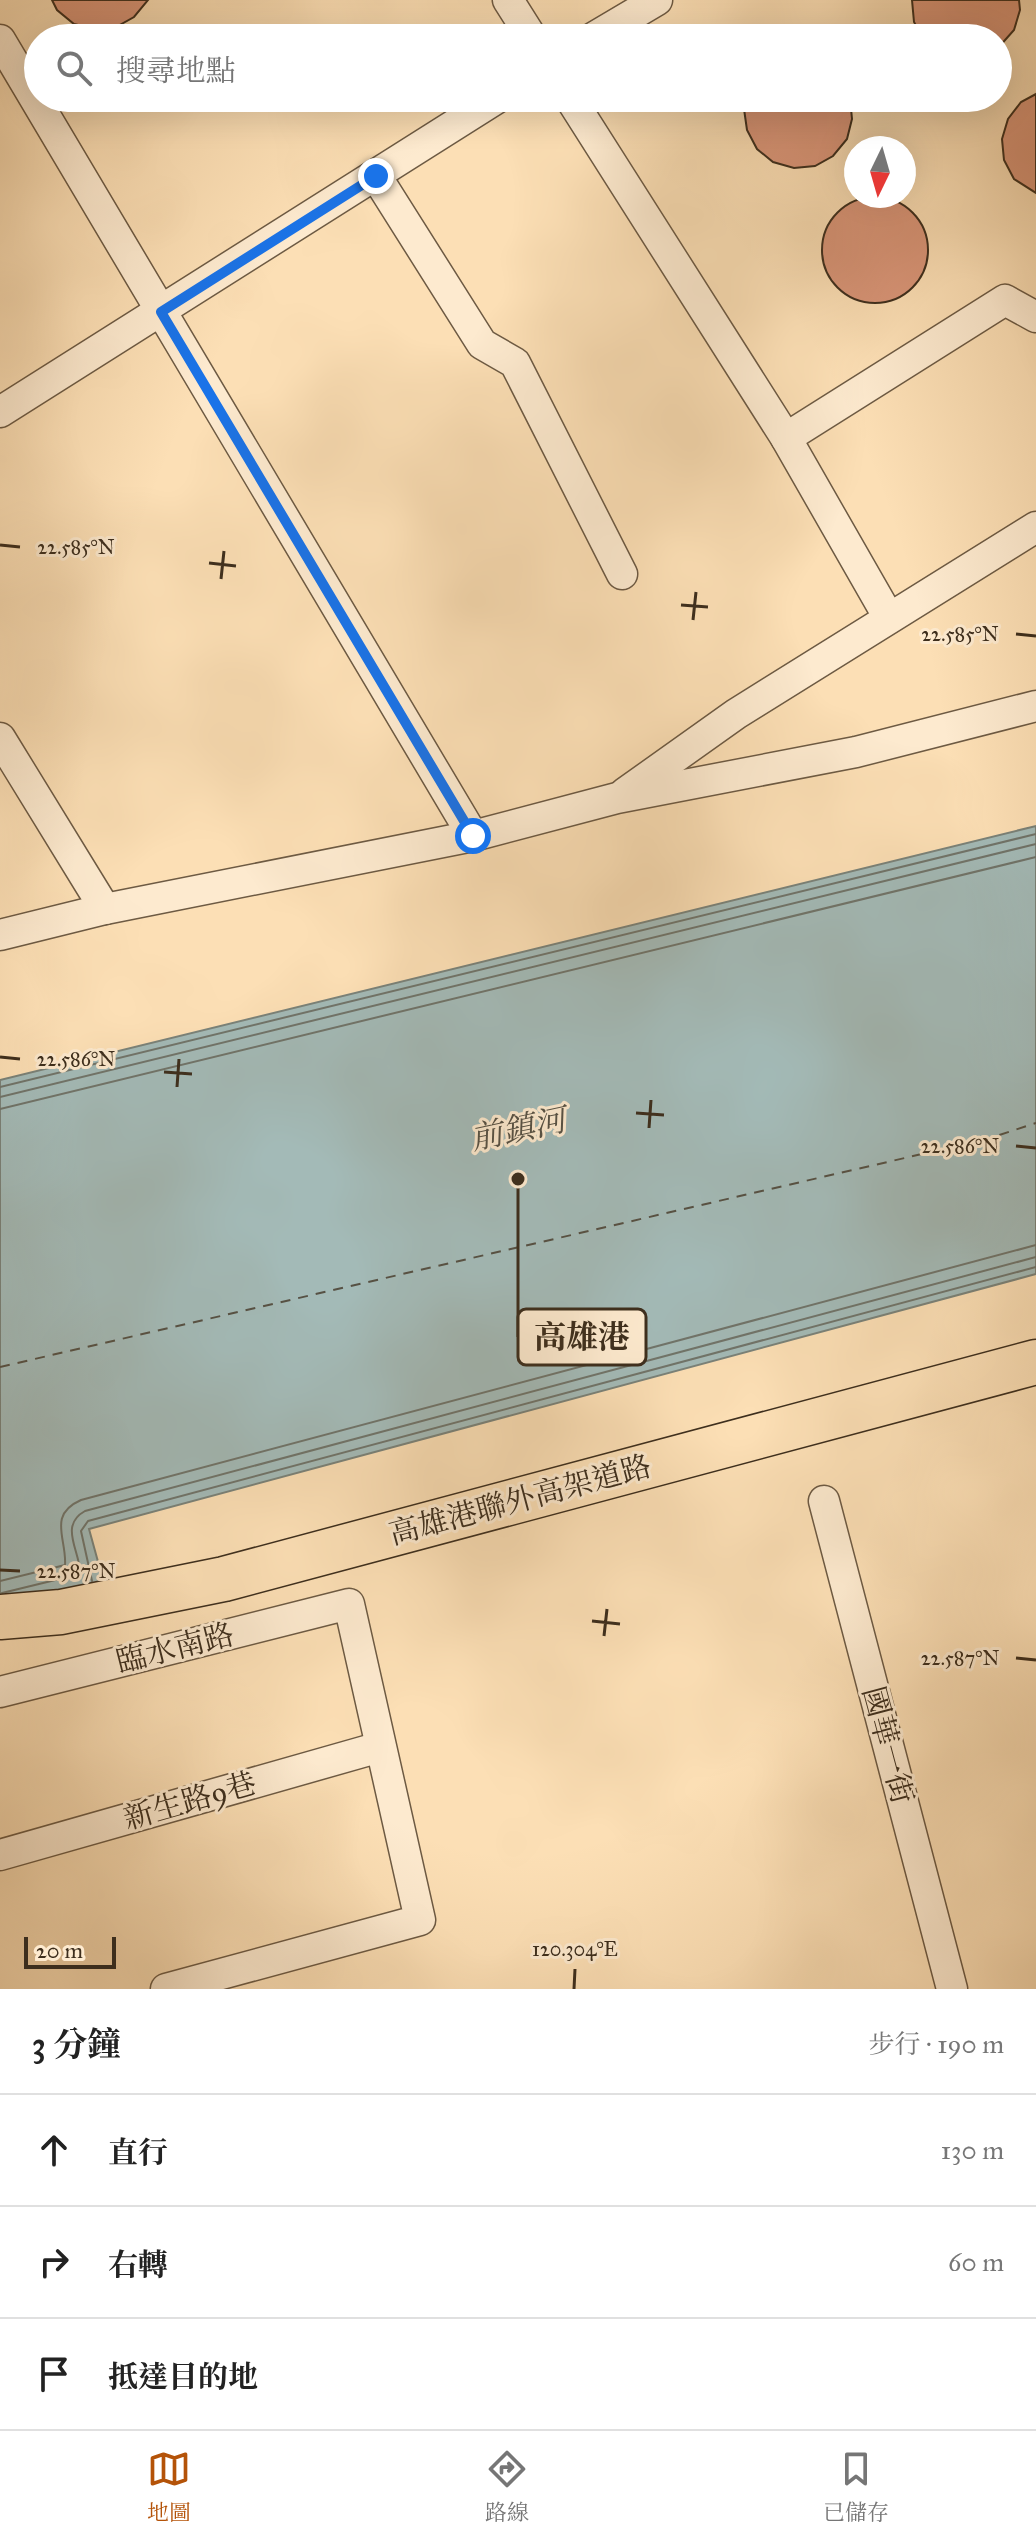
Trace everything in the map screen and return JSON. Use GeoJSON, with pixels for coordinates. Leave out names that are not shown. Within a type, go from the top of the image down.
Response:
{"type":"FeatureCollection","features":[{"type":"Feature","properties":{"kind":"highway","name":"高雄港聯外高架道路"},"geometry":{"type":"LineString","coordinates":[[0,1617],[61,1612],[224,1579],[1036,1362]]}},
{"type":"Feature","properties":{"kind":"highway","name":"高雄港聯外高架道路"},"geometry":{"type":"LineString","coordinates":[[0,1641],[103,1628],[205,1607],[1036,1387]]}},
{"type":"Feature","properties":{"kind":"street"},"geometry":{"type":"LineString","coordinates":[[508,0],[523,24]]}},
{"type":"Feature","properties":{"kind":"street"},"geometry":{"type":"LineString","coordinates":[[617,24],[657,0]]}},
{"type":"Feature","properties":{"kind":"street"},"geometry":{"type":"LineString","coordinates":[[0,40],[24,81]]}},
{"type":"Feature","properties":{"kind":"street"},"geometry":{"type":"LineString","coordinates":[[43,112],[473,836]]}},
{"type":"Feature","properties":{"kind":"street"},"geometry":{"type":"LineString","coordinates":[[0,412],[475,112]]}},
{"type":"Feature","properties":{"kind":"street"},"geometry":{"type":"LineString","coordinates":[[579,112],[786,438],[889,618]]}},
{"type":"Feature","properties":{"kind":"street"},"geometry":{"type":"LineString","coordinates":[[376,176],[482,344],[515,363],[622,574]]}},
{"type":"Feature","properties":{"kind":"street"},"geometry":{"type":"LineString","coordinates":[[786,438],[1005,300],[1036,317]]}},
{"type":"Feature","properties":{"kind":"street"},"geometry":{"type":"LineString","coordinates":[[617,798],[736,714],[1036,527]]}},
{"type":"Feature","properties":{"kind":"street"},"geometry":{"type":"LineString","coordinates":[[0,935],[105,909],[473,836],[617,798],[856,752],[1036,706]]}},
{"type":"Feature","properties":{"kind":"street"},"geometry":{"type":"LineString","coordinates":[[0,738],[105,909]]}},
{"type":"Feature","properties":{"kind":"street","name":"國華一街"},"geometry":{"type":"LineString","coordinates":[[824,1501],[952,1989]]}},
{"type":"Feature","properties":{"kind":"street","name":"臨水南路"},"geometry":{"type":"LineString","coordinates":[[0,1692],[349,1604],[380,1747]]}},
{"type":"Feature","properties":{"kind":"street"},"geometry":{"type":"LineString","coordinates":[[166,1989],[420,1920],[380,1747]]}},
{"type":"Feature","properties":{"kind":"street","name":"新生路9巷"},"geometry":{"type":"LineString","coordinates":[[0,1855],[380,1747]]}},
{"type":"Feature","properties":{"kind":"water","name":"前鎮河"},"geometry":{"type":"Polygon","coordinates":[[[1036,826],[1036,1274],[89,1529],[105,1587],[0,1612],[0,1080],[1036,826]]]}},
{"type":"Feature","properties":{"kind":"building"},"geometry":{"type":"Polygon","coordinates":[[[52,0],[148,0],[134,17],[121,24],[74,24],[57,10],[52,0]]]}},
{"type":"Feature","properties":{"kind":"building"},"geometry":{"type":"Polygon","coordinates":[[[912,0],[1019,0],[1020,10],[1012,32],[1012,24],[914,22],[912,0]]]}},
{"type":"Feature","properties":{"kind":"building"},"geometry":{"type":"Polygon","coordinates":[[[1036,94],[1036,193],[1014,179],[1004,160],[1002,139],[1008,119],[1021,102],[1036,94]]]}},
{"type":"Feature","properties":{"kind":"building"},"geometry":{"type":"Polygon","coordinates":[[[744,112],[851,112],[844,143],[833,156],[815,166],[794,168],[773,162],[757,149],[747,130],[744,112]]]}},
{"type":"Feature","properties":{"kind":"building"},"geometry":{"type":"Polygon","coordinates":[[[844,207],[908,208],[919,220],[927,240],[927,260],[919,280],[905,294],[885,302],[865,302],[845,294],[831,280],[823,260],[826,230],[844,207]]]}},
{"type":"Feature","properties":{"kind":"ferry route"},"geometry":{"type":"LineString","coordinates":[[0,1367],[987,1139],[1036,1123]]}},
{"type":"Feature","properties":{"kind":"place","name":"高雄港"},"geometry":{"type":"Point","coordinates":[518,1179]}},
{"type":"Feature","properties":{"kind":"route"},"geometry":{"type":"LineString","coordinates":[[376,176],[161,312],[473,836]]}}]}
